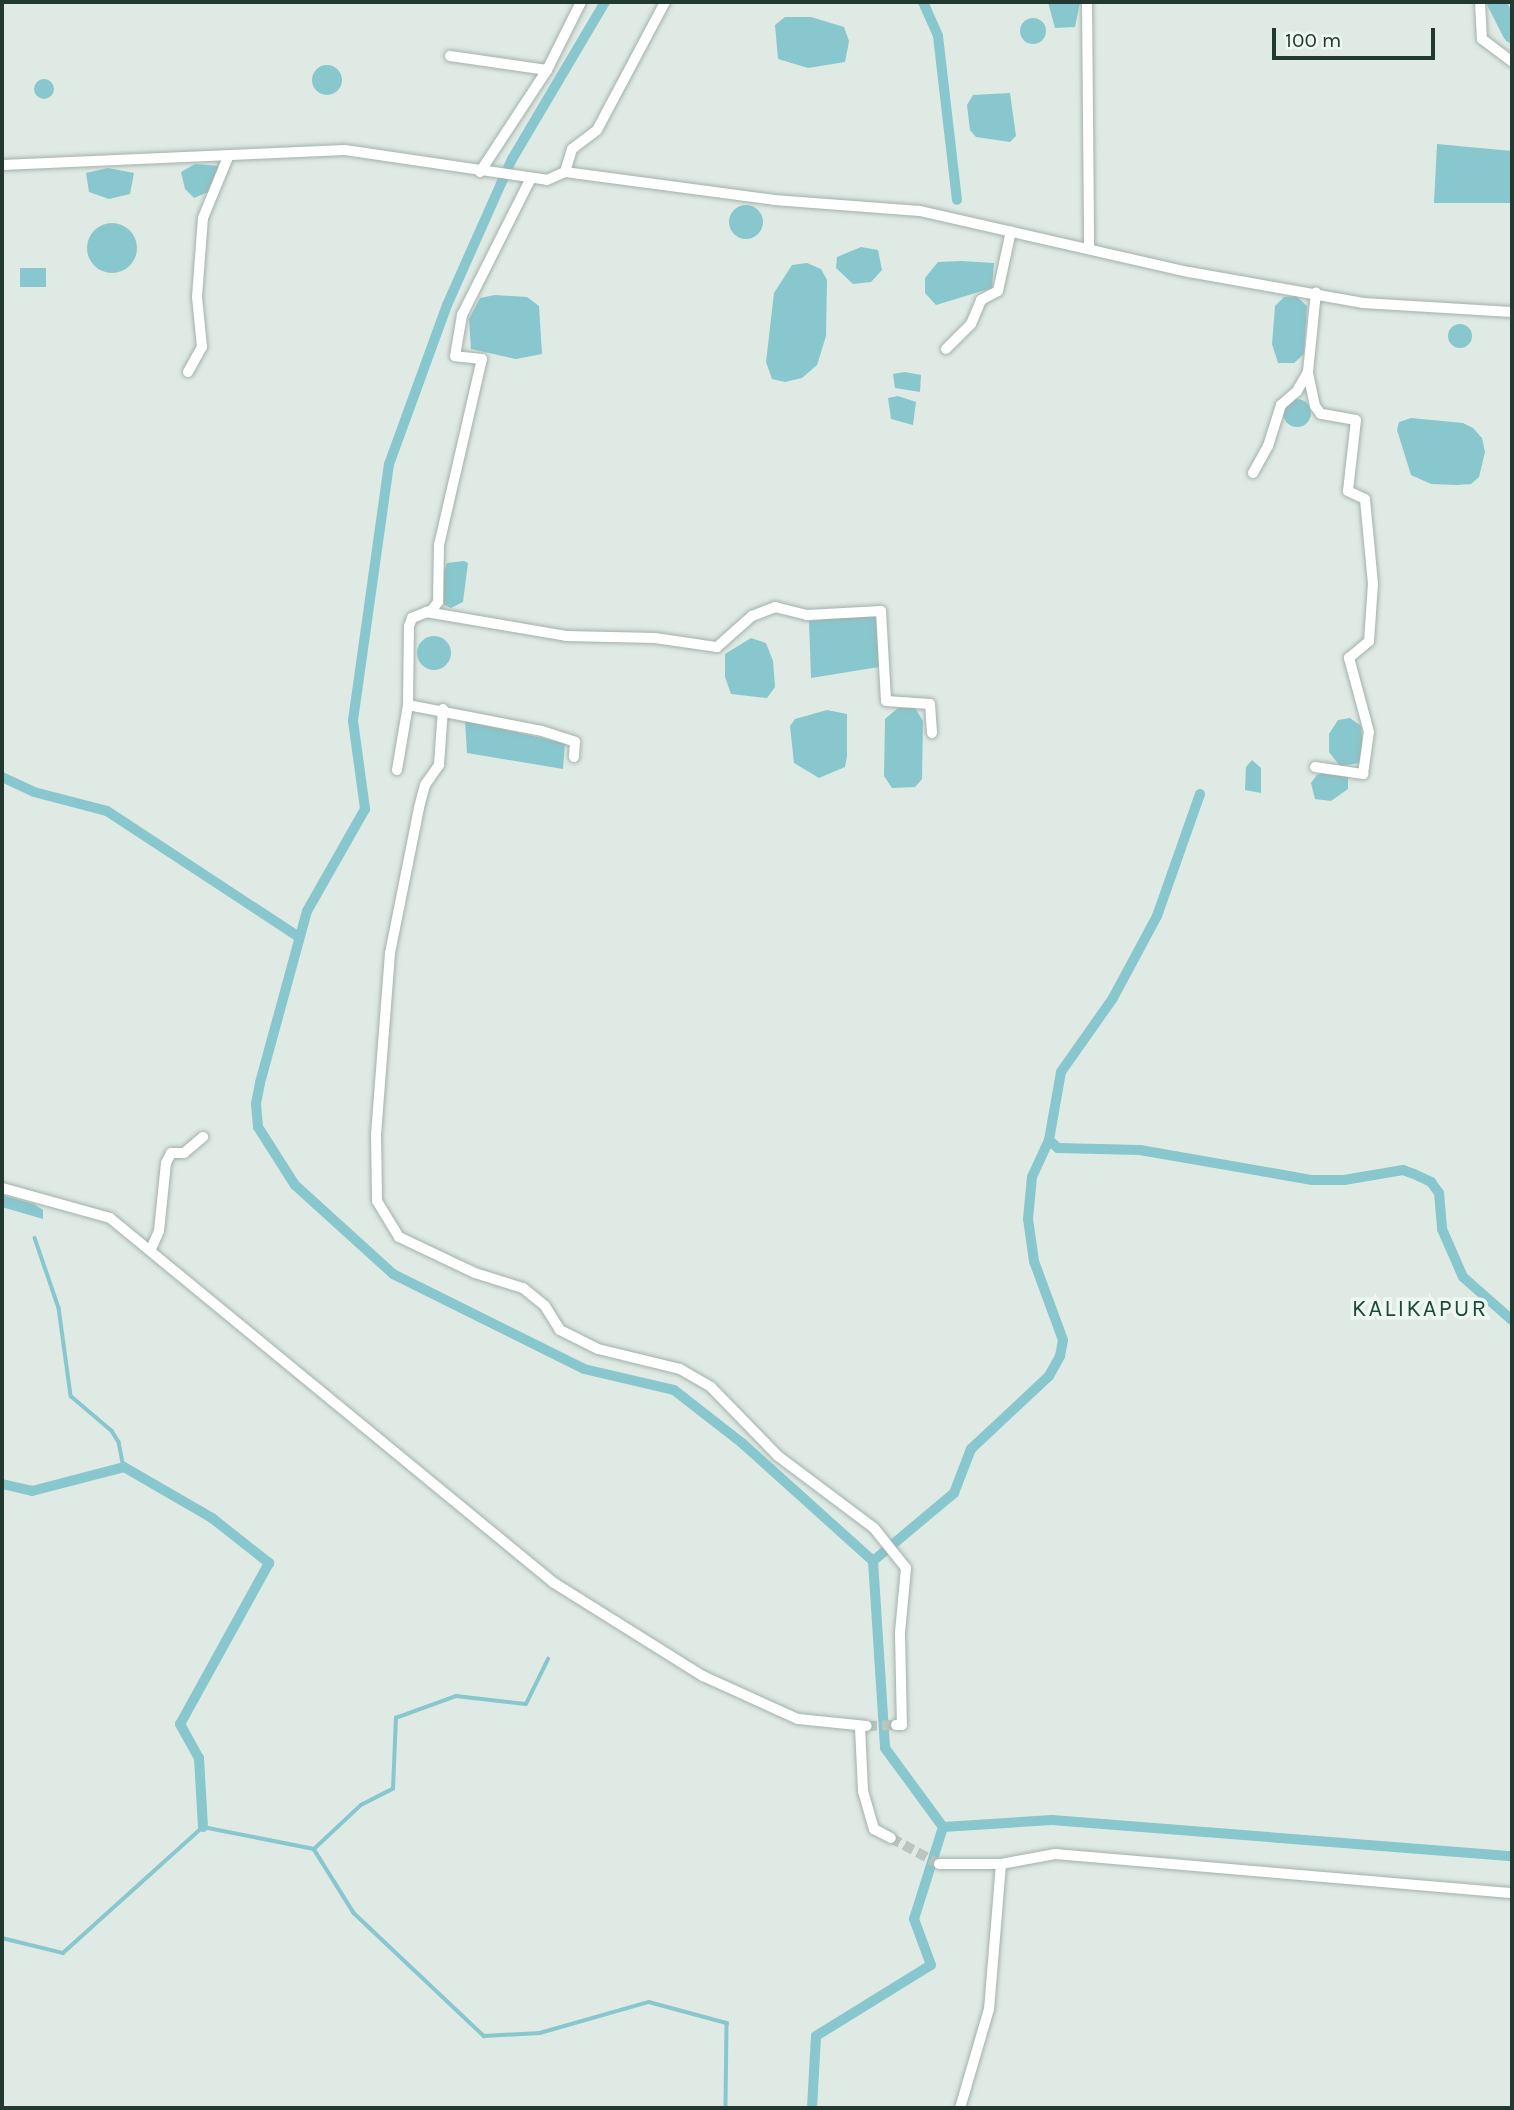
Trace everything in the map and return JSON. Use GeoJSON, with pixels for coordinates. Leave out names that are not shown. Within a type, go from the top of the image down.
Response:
{"type":"FeatureCollection","features":[{"type":"Feature","properties":{"kind":"street"},"geometry":{"type":"LineString","coordinates":[[480,172],[547,70],[581,2]]}},
{"type":"Feature","properties":{"kind":"street"},"geometry":{"type":"LineString","coordinates":[[565,172],[572,149],[597,130],[665,2]]}},
{"type":"Feature","properties":{"kind":"street"},"geometry":{"type":"LineString","coordinates":[[1087,2],[1089,249]]}},
{"type":"Feature","properties":{"kind":"street"},"geometry":{"type":"LineString","coordinates":[[1480,2],[1482,39],[1512,62]]}},
{"type":"Feature","properties":{"kind":"street"},"geometry":{"type":"LineString","coordinates":[[450,55],[547,70]]}},
{"type":"Feature","properties":{"kind":"street"},"geometry":{"type":"LineString","coordinates":[[2,164],[228,157],[345,150],[396,154],[530,180],[565,172],[774,200],[920,211],[1189,272],[1317,292],[1363,303],[1512,312]]}},
{"type":"Feature","properties":{"kind":"street"},"geometry":{"type":"LineString","coordinates":[[188,372],[202,347],[197,298],[203,218],[228,157]]}},
{"type":"Feature","properties":{"kind":"street"},"geometry":{"type":"LineString","coordinates":[[397,770],[408,705],[409,626],[412,618],[426,612],[438,601],[439,545],[482,359],[455,356],[462,316],[530,180]]}},
{"type":"Feature","properties":{"kind":"street"},"geometry":{"type":"LineString","coordinates":[[946,349],[971,324],[981,300],[998,291],[1011,231]]}},
{"type":"Feature","properties":{"kind":"street"},"geometry":{"type":"LineString","coordinates":[[1315,767],[1363,774],[1369,733],[1349,658],[1369,640],[1373,584],[1365,499],[1348,491],[1356,420],[1321,414],[1308,372],[1317,292]]}},
{"type":"Feature","properties":{"kind":"street"},"geometry":{"type":"LineString","coordinates":[[1253,473],[1268,446],[1281,405],[1297,391],[1308,372]]}},
{"type":"Feature","properties":{"kind":"street"},"geometry":{"type":"LineString","coordinates":[[426,612],[566,636],[655,638],[717,647],[752,616],[775,607],[807,615],[881,611],[887,701],[930,704],[932,733]]}},
{"type":"Feature","properties":{"kind":"street"},"geometry":{"type":"LineString","coordinates":[[408,705],[443,709],[575,742],[574,757]]}},
{"type":"Feature","properties":{"kind":"street"},"geometry":{"type":"LineString","coordinates":[[443,709],[439,765],[425,785],[390,953],[379,1084],[377,1201],[399,1237],[475,1273],[523,1288],[545,1307],[560,1330],[598,1349],[680,1369],[711,1387],[778,1456],[874,1528],[906,1568],[899,1664],[902,1725],[896,1725]]}},
{"type":"Feature","properties":{"kind":"street"},"geometry":{"type":"LineString","coordinates":[[151,1249],[159,1231],[166,1163],[171,1153],[184,1153],[203,1138]]}},
{"type":"Feature","properties":{"kind":"street"},"geometry":{"type":"LineString","coordinates":[[2,1188],[110,1218],[554,1583],[703,1676],[797,1719],[864,1726],[863,1791],[874,1829],[891,1838]]}},
{"type":"Feature","properties":{"kind":"street"},"geometry":{"type":"LineString","coordinates":[[939,1864],[1001,1864],[1055,1854],[1512,1893]]}},
{"type":"Feature","properties":{"kind":"street"},"geometry":{"type":"LineString","coordinates":[[960,2108],[989,2009],[1001,1864]]}},
{"type":"Feature","properties":{"kind":"water"},"geometry":{"type":"Polygon","coordinates":[[[1048,2],[1080,2],[1075,27],[1055,28],[1048,2]]]}},
{"type":"Feature","properties":{"kind":"water"},"geometry":{"type":"Polygon","coordinates":[[[785,17],[811,17],[844,27],[849,41],[845,62],[808,68],[778,59],[775,25],[785,17]]]}},
{"type":"Feature","properties":{"kind":"water"},"geometry":{"type":"Polygon","coordinates":[[[1033,18],[1042,22],[1046,31],[1042,40],[1033,44],[1024,40],[1020,31],[1024,22],[1033,18]]]}},
{"type":"Feature","properties":{"kind":"water"},"geometry":{"type":"Polygon","coordinates":[[[327,65],[337,70],[342,80],[337,90],[327,95],[317,90],[312,80],[317,70],[327,65]]]}},
{"type":"Feature","properties":{"kind":"water"},"geometry":{"type":"Polygon","coordinates":[[[40,79],[48,79],[54,89],[48,99],[40,99],[34,93],[34,85],[40,79]]]}},
{"type":"Feature","properties":{"kind":"water"},"geometry":{"type":"Polygon","coordinates":[[[1010,93],[1016,136],[1010,142],[976,137],[970,130],[967,105],[973,95],[1010,93]]]}},
{"type":"Feature","properties":{"kind":"water"},"geometry":{"type":"Polygon","coordinates":[[[1437,144],[1512,151],[1512,203],[1434,203],[1437,144]]]}},
{"type":"Feature","properties":{"kind":"water"},"geometry":{"type":"Polygon","coordinates":[[[195,164],[219,166],[211,191],[194,198],[185,189],[181,172],[195,164]]]}},
{"type":"Feature","properties":{"kind":"water"},"geometry":{"type":"Polygon","coordinates":[[[108,168],[134,173],[130,194],[109,199],[89,192],[86,173],[108,168]]]}},
{"type":"Feature","properties":{"kind":"water"},"geometry":{"type":"Polygon","coordinates":[[[746,205],[758,210],[763,222],[758,234],[746,239],[734,234],[729,222],[734,210],[746,205]]]}},
{"type":"Feature","properties":{"kind":"water"},"geometry":{"type":"Polygon","coordinates":[[[112,223],[129,231],[137,248],[129,265],[112,273],[95,265],[87,248],[95,231],[112,223]]]}},
{"type":"Feature","properties":{"kind":"water"},"geometry":{"type":"Polygon","coordinates":[[[861,247],[878,250],[882,270],[871,282],[853,284],[836,268],[837,257],[861,247]]]}},
{"type":"Feature","properties":{"kind":"water"},"geometry":{"type":"Polygon","coordinates":[[[938,262],[994,263],[992,288],[936,305],[925,293],[925,278],[938,262]]]}},
{"type":"Feature","properties":{"kind":"water"},"geometry":{"type":"Polygon","coordinates":[[[807,263],[821,269],[827,280],[826,336],[817,365],[802,378],[785,382],[772,379],[766,362],[774,293],[792,265],[807,263]]]}},
{"type":"Feature","properties":{"kind":"water"},"geometry":{"type":"Polygon","coordinates":[[[20,268],[46,268],[46,287],[20,287],[20,268]]]}},
{"type":"Feature","properties":{"kind":"water"},"geometry":{"type":"Polygon","coordinates":[[[495,295],[527,297],[539,306],[542,354],[516,359],[471,349],[469,319],[480,298],[495,295]]]}},
{"type":"Feature","properties":{"kind":"water"},"geometry":{"type":"Polygon","coordinates":[[[1296,296],[1307,306],[1304,354],[1294,363],[1278,363],[1272,344],[1275,306],[1284,297],[1296,296]]]}},
{"type":"Feature","properties":{"kind":"water"},"geometry":{"type":"Polygon","coordinates":[[[1460,324],[1471,331],[1472,336],[1465,347],[1460,348],[1449,341],[1448,336],[1455,325],[1460,324]]]}},
{"type":"Feature","properties":{"kind":"water"},"geometry":{"type":"Polygon","coordinates":[[[905,372],[921,375],[920,392],[895,388],[893,374],[905,372]]]}},
{"type":"Feature","properties":{"kind":"water"},"geometry":{"type":"Polygon","coordinates":[[[898,396],[916,402],[913,425],[891,419],[888,398],[898,396]]]}},
{"type":"Feature","properties":{"kind":"water"},"geometry":{"type":"Polygon","coordinates":[[[1297,399],[1307,403],[1311,413],[1307,423],[1297,427],[1287,423],[1283,413],[1287,403],[1297,399]]]}},
{"type":"Feature","properties":{"kind":"water"},"geometry":{"type":"Polygon","coordinates":[[[1411,418],[1463,423],[1473,428],[1482,438],[1485,452],[1479,477],[1471,484],[1457,485],[1431,484],[1411,475],[1397,430],[1399,422],[1411,418]]]}},
{"type":"Feature","properties":{"kind":"water"},"geometry":{"type":"Polygon","coordinates":[[[447,563],[468,563],[463,602],[451,608],[444,605],[444,571],[447,563]]]}},
{"type":"Feature","properties":{"kind":"water"},"geometry":{"type":"Polygon","coordinates":[[[863,615],[876,617],[879,667],[811,678],[809,621],[863,615]]]}},
{"type":"Feature","properties":{"kind":"water"},"geometry":{"type":"Polygon","coordinates":[[[434,636],[446,641],[451,653],[446,665],[434,670],[422,665],[417,653],[422,641],[434,636]]]}},
{"type":"Feature","properties":{"kind":"water"},"geometry":{"type":"Polygon","coordinates":[[[751,638],[766,643],[773,661],[775,687],[767,698],[731,694],[725,677],[725,654],[751,638]]]}},
{"type":"Feature","properties":{"kind":"water"},"geometry":{"type":"Polygon","coordinates":[[[898,708],[915,708],[923,721],[922,779],[915,787],[892,788],[884,776],[885,719],[898,708]]]}},
{"type":"Feature","properties":{"kind":"water"},"geometry":{"type":"Polygon","coordinates":[[[827,710],[847,714],[847,756],[845,767],[819,778],[794,763],[790,726],[795,719],[827,710]]]}},
{"type":"Feature","properties":{"kind":"water"},"geometry":{"type":"Polygon","coordinates":[[[1350,718],[1361,726],[1363,750],[1360,763],[1340,766],[1329,752],[1329,734],[1338,720],[1350,718]]]}},
{"type":"Feature","properties":{"kind":"water"},"geometry":{"type":"Polygon","coordinates":[[[465,721],[565,743],[563,769],[467,753],[465,721]]]}},
{"type":"Feature","properties":{"kind":"water"},"geometry":{"type":"Polygon","coordinates":[[[1252,760],[1261,768],[1261,793],[1245,790],[1246,767],[1252,760]]]}},
{"type":"Feature","properties":{"kind":"water"},"geometry":{"type":"Polygon","coordinates":[[[1328,772],[1348,775],[1348,789],[1331,801],[1315,799],[1311,783],[1317,775],[1328,772]]]}},
{"type":"Feature","properties":{"kind":"water"},"geometry":{"type":"Polygon","coordinates":[[[2,1195],[34,1204],[43,1210],[43,1219],[2,1207],[2,1195]]]}},
{"type":"Feature","properties":{"kind":"waterway"},"geometry":{"type":"LineString","coordinates":[[605,2],[512,159],[447,305],[389,464],[353,721],[365,809],[307,911],[260,1083],[256,1104],[258,1127],[295,1185],[393,1274],[584,1369],[674,1390],[742,1443],[873,1561],[885,1748],[943,1827],[1052,1820],[1512,1856]]}},
{"type":"Feature","properties":{"kind":"waterway"},"geometry":{"type":"LineString","coordinates":[[923,2],[938,36],[957,200]]}},
{"type":"Feature","properties":{"kind":"waterway"},"geometry":{"type":"LineString","coordinates":[[1496,2],[1512,33]]}},
{"type":"Feature","properties":{"kind":"waterway"},"geometry":{"type":"LineString","coordinates":[[2,777],[34,792],[107,811],[299,937]]}},
{"type":"Feature","properties":{"kind":"waterway"},"geometry":{"type":"LineString","coordinates":[[1200,794],[1157,916],[1113,998],[1061,1072],[1049,1140],[1058,1148],[1140,1150],[1312,1180],[1344,1180],[1403,1170],[1414,1174],[1431,1182],[1439,1193],[1442,1229],[1463,1277],[1512,1320]]}},
{"type":"Feature","properties":{"kind":"waterway"},"geometry":{"type":"LineString","coordinates":[[873,1561],[954,1493],[971,1449],[1049,1376],[1060,1356],[1063,1340],[1034,1261],[1028,1219],[1032,1177],[1049,1140]]}},
{"type":"Feature","properties":{"kind":"waterway"},"geometry":{"type":"LineString","coordinates":[[35,1238],[59,1308],[71,1396],[112,1431],[119,1442],[124,1467]]}},
{"type":"Feature","properties":{"kind":"waterway"},"geometry":{"type":"LineString","coordinates":[[2,1484],[32,1491],[124,1467],[212,1518],[269,1563],[180,1724],[199,1758],[203,1827]]}},
{"type":"Feature","properties":{"kind":"waterway"},"geometry":{"type":"LineString","coordinates":[[314,1849],[361,1805],[393,1789],[396,1718],[456,1696],[526,1704],[548,1659]]}},
{"type":"Feature","properties":{"kind":"waterway"},"geometry":{"type":"LineString","coordinates":[[2,1938],[63,1953],[203,1827],[314,1849],[354,1913],[484,2036],[540,2033],[649,2002],[727,2023],[726,2108]]}},
{"type":"Feature","properties":{"kind":"waterway"},"geometry":{"type":"LineString","coordinates":[[812,2108],[816,2036],[931,1965],[914,1919],[943,1827]]}},
{"type":"Feature","properties":{"kind":"tunnel"},"geometry":{"type":"LineString","coordinates":[[867,1726],[896,1725]]}},
{"type":"Feature","properties":{"kind":"tunnel"},"geometry":{"type":"LineString","coordinates":[[891,1838],[939,1864]]}},
{"type":"Feature","properties":{"kind":"district","name":"KALIKAPUR"},"geometry":{"type":"Point","coordinates":[1420,1309]}}]}
